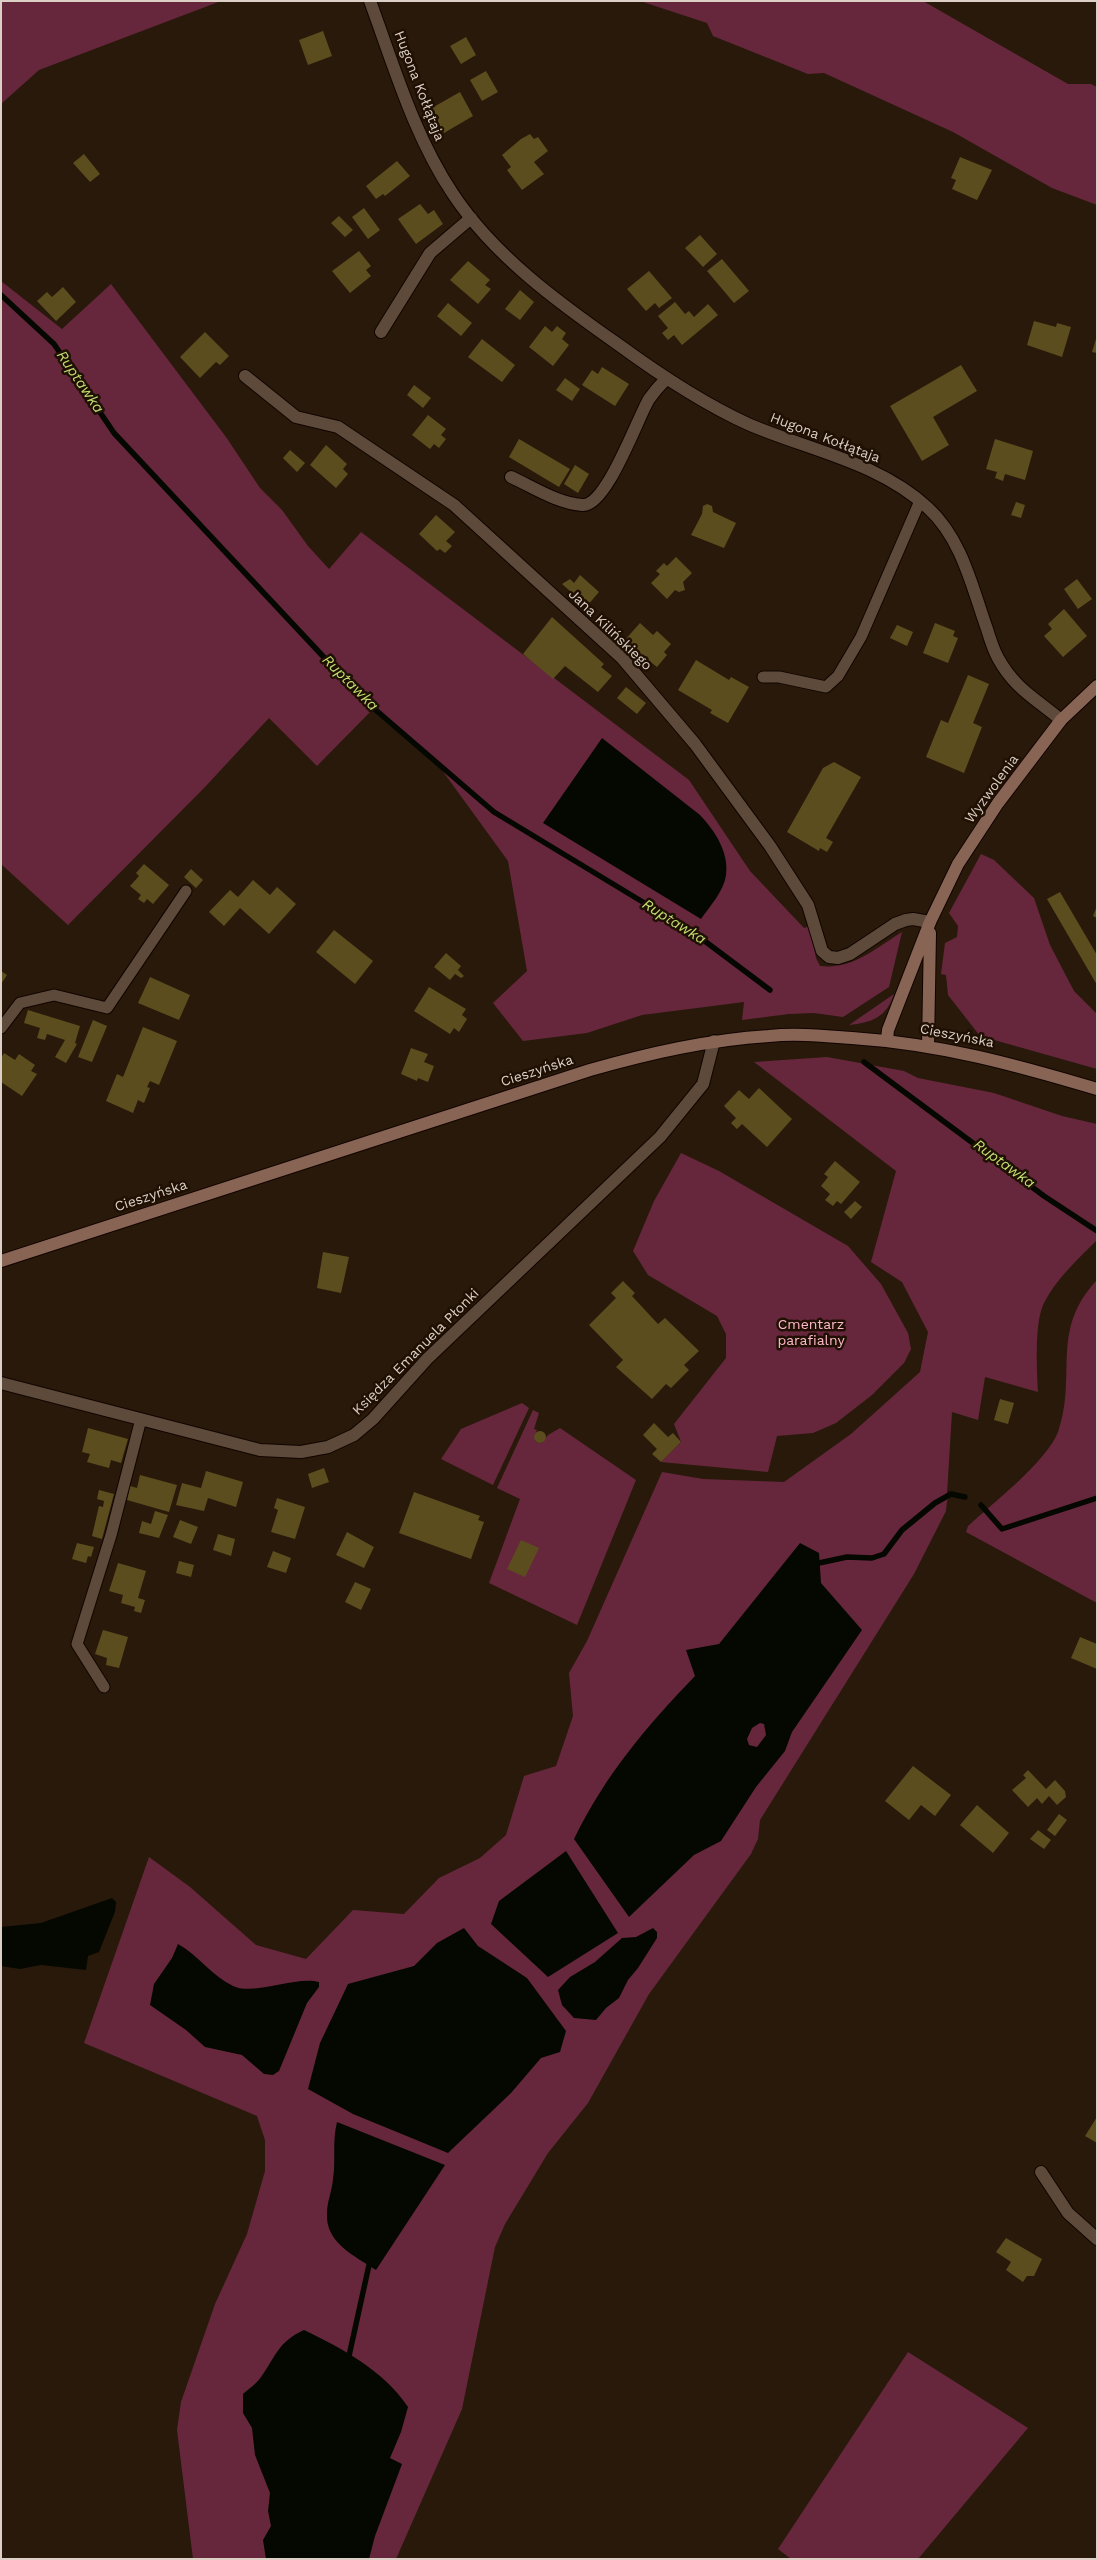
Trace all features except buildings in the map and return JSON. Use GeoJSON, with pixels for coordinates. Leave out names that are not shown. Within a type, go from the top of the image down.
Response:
{"type":"FeatureCollection","features":[{"type":"Feature","properties":{"kind":"main road","name":"Wyzwolenia"},"geometry":{"type":"LineString","coordinates":[[887,1040],[888,1030],[930,922],[958,864],[998,803],[1060,720],[1097,686]]}},
{"type":"Feature","properties":{"kind":"main road","name":"Wyzwolenia"},"geometry":{"type":"LineString","coordinates":[[928,1046],[930,922]]}},
{"type":"Feature","properties":{"kind":"main road","name":"Cieszyńska"},"geometry":{"type":"LineString","coordinates":[[1,1261],[590,1070],[658,1051],[714,1041],[795,1035],[887,1040],[928,1046],[1001,1061],[1097,1089]]}},
{"type":"Feature","properties":{"kind":"street","name":"Hugona Kołłątaja"},"geometry":{"type":"LineString","coordinates":[[370,1],[423,142],[453,194],[480,230],[518,266],[572,312],[666,379],[704,402],[748,424],[866,468],[902,488],[920,501],[945,525],[957,545],[996,656],[1013,683],[1060,720]]}},
{"type":"Feature","properties":{"kind":"street"},"geometry":{"type":"LineString","coordinates":[[381,332],[430,253],[471,218]]}},
{"type":"Feature","properties":{"kind":"street","name":"Jana Kilińskiego"},"geometry":{"type":"LineString","coordinates":[[245,376],[296,417],[338,427],[454,505],[622,658],[695,744],[794,880],[808,905],[822,951],[829,957],[838,958],[850,954],[895,924],[913,919],[930,922]]}},
{"type":"Feature","properties":{"kind":"street"},"geometry":{"type":"LineString","coordinates":[[511,477],[556,498],[583,506],[591,503],[604,491],[649,399],[666,379]]}},
{"type":"Feature","properties":{"kind":"street","name":"Księdza Emanuela Płonki"},"geometry":{"type":"LineString","coordinates":[[1,1383],[260,1450],[301,1452],[328,1447],[354,1435],[373,1419],[427,1359],[660,1137],[703,1084],[714,1041]]}},
{"type":"Feature","properties":{"kind":"street"},"geometry":{"type":"LineString","coordinates":[[1041,2172],[1068,2213],[1097,2239]]}},
{"type":"Feature","properties":{"kind":"lane"},"geometry":{"type":"LineString","coordinates":[[763,677],[779,677],[826,687],[838,676],[861,637],[920,501]]}},
{"type":"Feature","properties":{"kind":"lane"},"geometry":{"type":"LineString","coordinates":[[1,1028],[20,1003],[54,995],[106,1008],[186,890]]}},
{"type":"Feature","properties":{"kind":"lane"},"geometry":{"type":"LineString","coordinates":[[104,1687],[77,1644],[111,1535],[141,1419]]}},
{"type":"Feature","properties":{"kind":"green space"},"geometry":{"type":"Polygon","coordinates":[[[1,1],[221,1],[39,70],[1,104],[1,1]]]}},
{"type":"Feature","properties":{"kind":"green space"},"geometry":{"type":"Polygon","coordinates":[[[640,1],[923,1],[1068,84],[1091,84],[1097,87],[1097,205],[1052,188],[953,132],[824,73],[808,74],[713,36],[707,23],[640,1]]]}},
{"type":"Feature","properties":{"kind":"green space"},"geometry":{"type":"Polygon","coordinates":[[[1,281],[62,329],[111,284],[226,437],[260,488],[282,510],[308,546],[329,569],[361,532],[689,780],[750,871],[804,928],[810,926],[816,958],[820,966],[843,965],[853,961],[873,951],[902,932],[889,987],[843,1017],[814,1013],[742,1020],[744,1002],[642,1015],[587,1033],[523,1041],[493,1003],[527,971],[508,861],[431,755],[375,707],[317,766],[269,718],[205,787],[68,925],[1,864],[1,281]]]}},
{"type":"Feature","properties":{"kind":"green space"},"geometry":{"type":"Polygon","coordinates":[[[981,854],[994,860],[1034,898],[1050,945],[1074,991],[1097,1014],[1097,1069],[980,1036],[948,995],[946,975],[941,974],[945,943],[957,937],[958,926],[949,913],[981,854]]]}},
{"type":"Feature","properties":{"kind":"green space"},"geometry":{"type":"Polygon","coordinates":[[[894,994],[887,1008],[877,1017],[864,1023],[849,1025],[894,994]]]}},
{"type":"Feature","properties":{"kind":"green space"},"geometry":{"type":"Polygon","coordinates":[[[827,1057],[904,1071],[918,1078],[994,1093],[1062,1116],[1097,1124],[1097,1240],[1061,1278],[1044,1303],[1037,1334],[1038,1392],[985,1377],[978,1420],[952,1412],[947,1494],[951,1494],[947,1501],[946,1511],[914,1574],[760,1820],[758,1839],[751,1854],[649,1994],[588,2103],[548,2153],[505,2224],[495,2247],[462,2409],[396,2559],[193,2559],[177,2430],[181,2402],[215,2304],[247,2234],[265,2171],[265,2140],[257,2116],[84,2043],[149,1857],[190,1887],[256,1945],[306,1959],[353,1910],[404,1914],[439,1878],[480,1858],[506,1835],[524,1776],[556,1766],[573,1716],[569,1673],[587,1641],[662,1472],[703,1479],[784,1482],[851,1434],[920,1372],[928,1332],[902,1282],[871,1262],[896,1171],[754,1062],[827,1057]]]}},
{"type":"Feature","properties":{"kind":"green space","name":"Cmentarz parafialny"},"geometry":{"type":"Polygon","coordinates":[[[681,1153],[719,1171],[848,1246],[881,1284],[908,1333],[911,1349],[904,1363],[872,1395],[836,1423],[813,1433],[777,1436],[768,1472],[661,1462],[681,1442],[674,1424],[726,1358],[726,1334],[717,1316],[648,1275],[633,1251],[654,1201],[681,1153]]]}},
{"type":"Feature","properties":{"kind":"green space"},"geometry":{"type":"Polygon","coordinates":[[[1097,1280],[1097,1603],[966,1532],[968,1526],[1043,1456],[1058,1432],[1066,1391],[1067,1354],[1073,1317],[1082,1299],[1097,1280]]]}},
{"type":"Feature","properties":{"kind":"green space"},"geometry":{"type":"Polygon","coordinates":[[[522,1403],[529,1408],[493,1485],[441,1459],[461,1429],[522,1403]]]}},
{"type":"Feature","properties":{"kind":"green space"},"geometry":{"type":"Polygon","coordinates":[[[533,1410],[539,1413],[534,1429],[537,1430],[534,1436],[536,1442],[542,1443],[548,1435],[560,1428],[636,1480],[577,1625],[489,1583],[520,1499],[497,1488],[533,1410]]]}},
{"type":"Feature","properties":{"kind":"green space"},"geometry":{"type":"Polygon","coordinates":[[[908,2352],[1028,2428],[918,2559],[791,2559],[778,2549],[908,2352]]]}},
{"type":"Feature","properties":{"kind":"shaded area"},"geometry":{"type":"Polygon","coordinates":[[[602,738],[700,815],[720,842],[725,858],[725,881],[723,887],[701,919],[543,823],[602,738]]]}},
{"type":"Feature","properties":{"kind":"shaded area"},"geometry":{"type":"Polygon","coordinates":[[[800,1543],[819,1553],[821,1583],[862,1630],[792,1732],[785,1751],[756,1787],[721,1841],[694,1855],[629,1917],[574,1839],[599,1793],[613,1773],[643,1733],[695,1676],[686,1650],[719,1644],[800,1543]],[[760,1723],[752,1728],[747,1739],[749,1745],[757,1747],[766,1735],[764,1724],[760,1723]]]}},
{"type":"Feature","properties":{"kind":"shaded area"},"geometry":{"type":"Polygon","coordinates":[[[566,1851],[618,1933],[548,1977],[491,1924],[499,1901],[566,1851]]]}},
{"type":"Feature","properties":{"kind":"shaded area"},"geometry":{"type":"Polygon","coordinates":[[[112,1898],[116,1902],[115,1912],[99,1952],[88,1956],[86,1970],[41,1965],[20,1969],[1,1966],[1,1927],[41,1923],[112,1898]]]}},
{"type":"Feature","properties":{"kind":"shaded area"},"geometry":{"type":"Polygon","coordinates":[[[464,1928],[478,1946],[527,1978],[566,2031],[560,2052],[541,2058],[511,2093],[448,2153],[353,2114],[308,2089],[320,2043],[348,1984],[414,1966],[437,1943],[464,1928]]]}},
{"type":"Feature","properties":{"kind":"shaded area"},"geometry":{"type":"Polygon","coordinates":[[[653,1928],[657,1932],[657,1938],[628,1980],[619,1998],[606,2008],[596,2020],[574,2018],[562,2005],[558,1990],[570,1977],[595,1962],[622,1938],[636,1937],[653,1928]]]}},
{"type":"Feature","properties":{"kind":"shaded area"},"geometry":{"type":"Polygon","coordinates":[[[178,1944],[225,1982],[233,1986],[252,1989],[299,1981],[319,1982],[319,1987],[307,2003],[279,2071],[273,2075],[264,2074],[242,2055],[205,2047],[186,2030],[150,2005],[154,1984],[172,1958],[178,1944]]]}},
{"type":"Feature","properties":{"kind":"shaded area"},"geometry":{"type":"Polygon","coordinates":[[[337,2122],[445,2165],[376,2270],[343,2248],[331,2233],[328,2223],[327,2209],[333,2179],[337,2122]]]}},
{"type":"Feature","properties":{"kind":"shaded area"},"geometry":{"type":"Polygon","coordinates":[[[304,2330],[347,2353],[374,2371],[387,2382],[408,2407],[401,2432],[390,2458],[402,2464],[375,2536],[369,2559],[266,2559],[263,2540],[271,2526],[268,2511],[270,2493],[255,2455],[252,2428],[243,2413],[243,2394],[259,2379],[278,2350],[288,2339],[304,2330]]]}},
{"type":"Feature","properties":{"kind":"waterway","name":"Ruptawka"},"geometry":{"type":"LineString","coordinates":[[1,295],[54,344],[114,433],[363,699],[494,812],[694,933],[770,990]]}},
{"type":"Feature","properties":{"kind":"waterway","name":"Ruptawka"},"geometry":{"type":"LineString","coordinates":[[864,1062],[1044,1196],[1097,1231]]}},
{"type":"Feature","properties":{"kind":"waterway"},"geometry":{"type":"LineString","coordinates":[[819,1563],[847,1557],[872,1558],[884,1554],[902,1530],[935,1503],[951,1494],[965,1497]]}},
{"type":"Feature","properties":{"kind":"waterway"},"geometry":{"type":"LineString","coordinates":[[981,1505],[1002,1529],[1097,1498]]}},
{"type":"Feature","properties":{"kind":"waterway"},"geometry":{"type":"LineString","coordinates":[[349,2356],[369,2265]]}}]}
